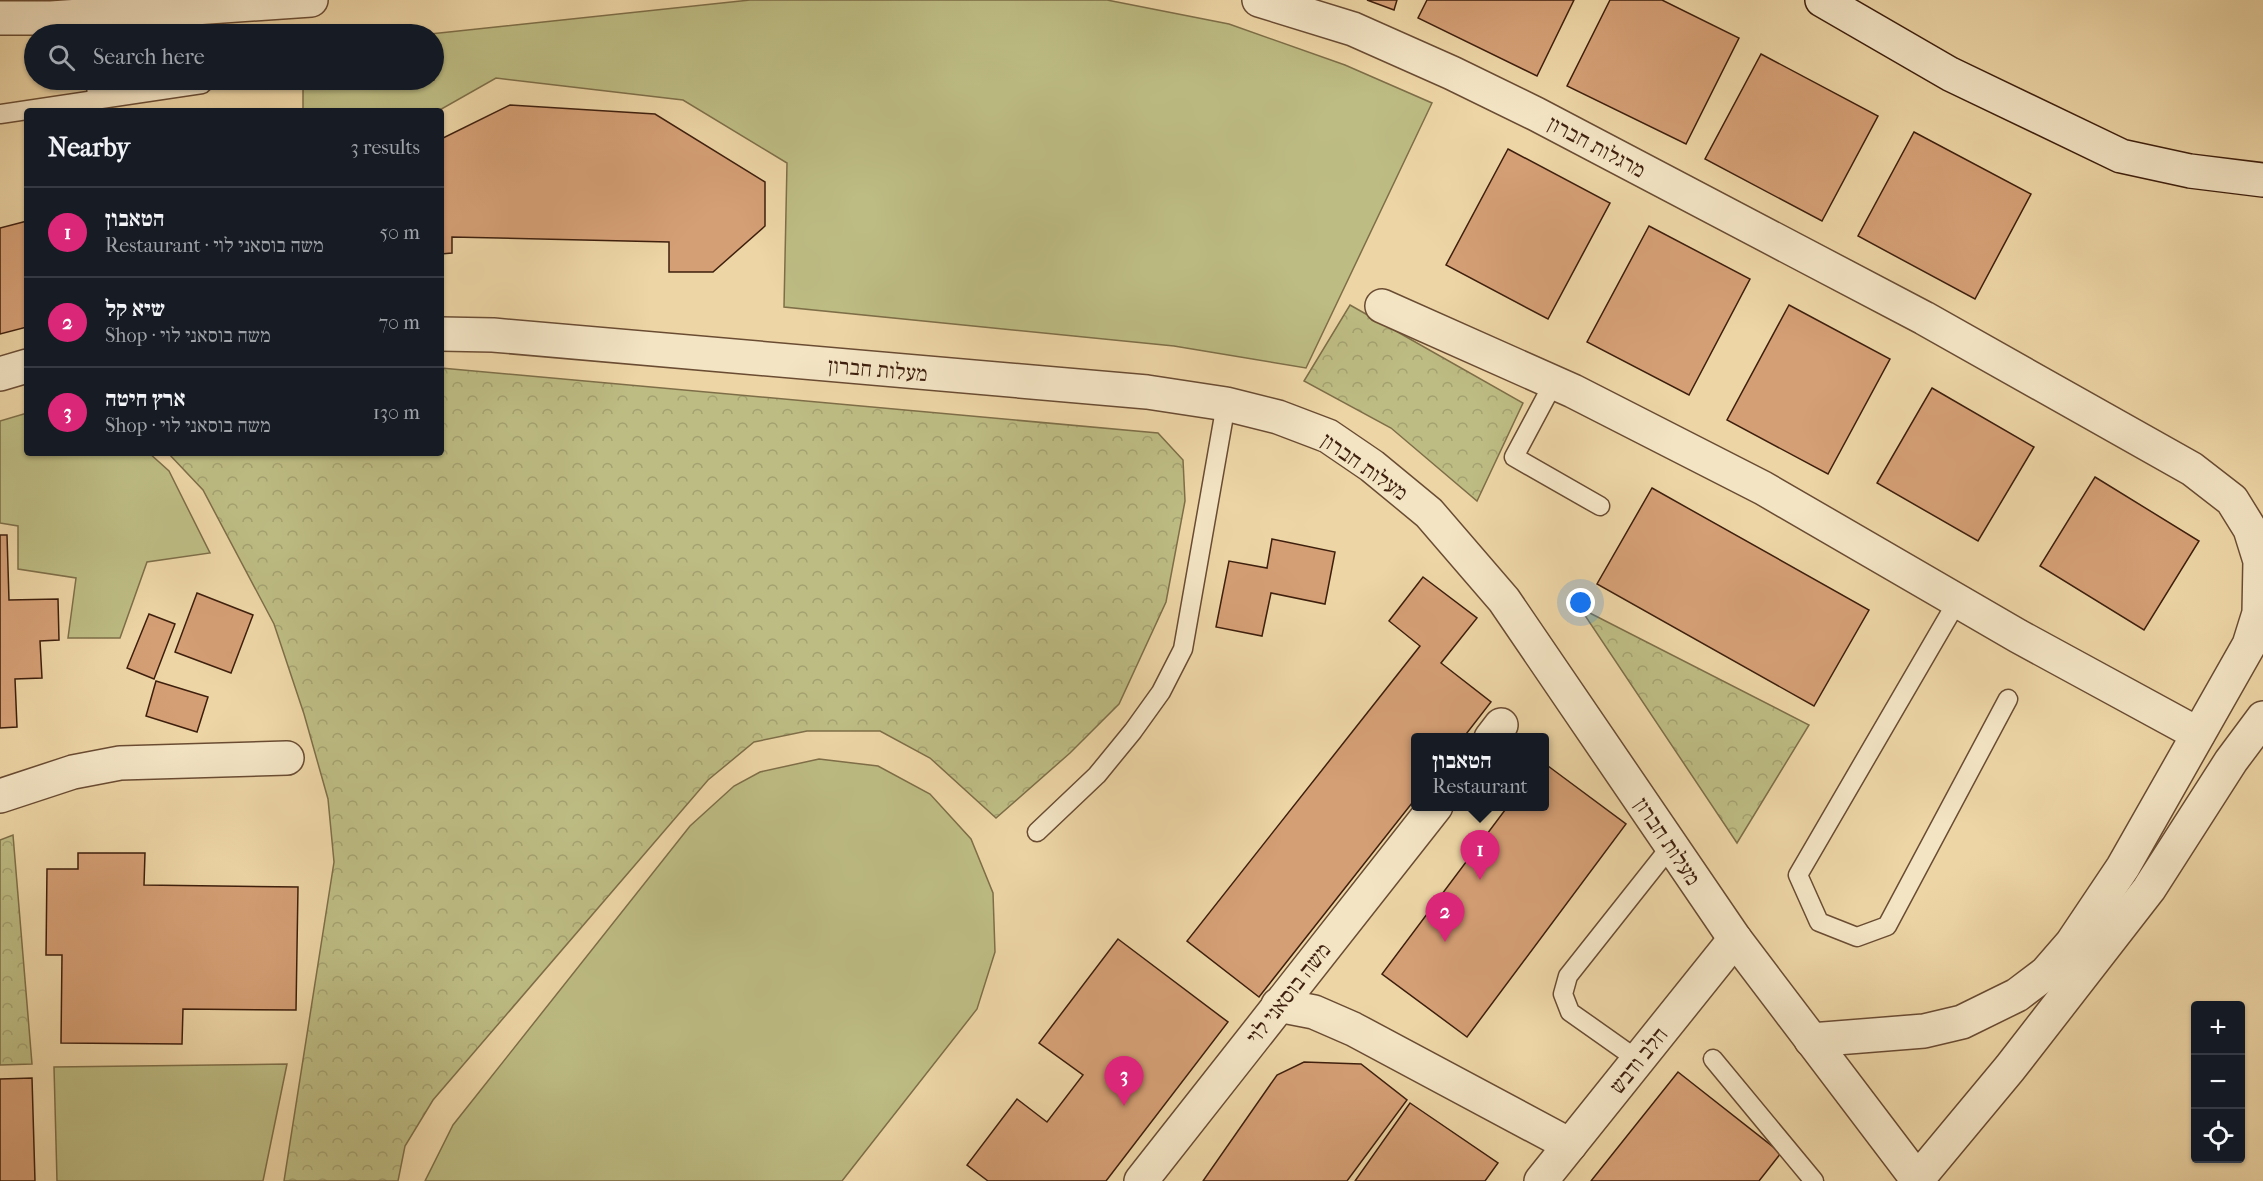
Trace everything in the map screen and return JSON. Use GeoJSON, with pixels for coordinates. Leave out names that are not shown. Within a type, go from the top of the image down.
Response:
{"type":"FeatureCollection","features":[{"type":"Feature","properties":{"kind":"street"},"geometry":{"type":"LineString","coordinates":[[102,24],[311,0]]}},
{"type":"Feature","properties":{"kind":"street","name":"מרגלות חברון"},"geometry":{"type":"LineString","coordinates":[[1259,0],[1353,29],[1452,73],[1536,114],[1924,318],[2192,470],[2232,500],[2250,529],[2260,561],[2259,613],[2248,645],[2123,867],[2072,943],[2046,973],[2017,995],[1962,1022],[1924,1031],[1811,1040]]}},
{"type":"Feature","properties":{"kind":"street"},"geometry":{"type":"LineString","coordinates":[[1822,0],[1950,74],[2121,156],[2190,171],[2263,180]]}},
{"type":"Feature","properties":{"kind":"street"},"geometry":{"type":"LineString","coordinates":[[0,18],[51,18],[87,24]]}},
{"type":"Feature","properties":{"kind":"street"},"geometry":{"type":"LineString","coordinates":[[1382,306],[1554,382],[1763,488],[2018,636],[2198,734]]}},
{"type":"Feature","properties":{"kind":"street","name":"מעלות חברון"},"geometry":{"type":"LineString","coordinates":[[444,334],[493,335],[1147,392],[1226,404],[1278,417],[1328,436],[1372,466],[1430,513],[1504,600],[1735,939],[1917,1180]]}},
{"type":"Feature","properties":{"kind":"street"},"geometry":{"type":"LineString","coordinates":[[0,374],[24,367]]}},
{"type":"Feature","properties":{"kind":"street"},"geometry":{"type":"LineString","coordinates":[[1917,1180],[2010,1068],[2149,889],[2231,761],[2263,718]]}},
{"type":"Feature","properties":{"kind":"street"},"geometry":{"type":"LineString","coordinates":[[0,796],[73,772],[120,764],[287,758]]}},
{"type":"Feature","properties":{"kind":"street","name":"משה בוסאני לוי"},"geometry":{"type":"LineString","coordinates":[[1140,1181],[1433,811]]}},
{"type":"Feature","properties":{"kind":"street","name":"חלב ודבש"},"geometry":{"type":"LineString","coordinates":[[1541,1181],[1735,939]]}},
{"type":"Feature","properties":{"kind":"street"},"geometry":{"type":"LineString","coordinates":[[1278,1005],[1314,1012],[1353,1029],[1570,1145]]}},
{"type":"Feature","properties":{"kind":"lane"},"geometry":{"type":"LineString","coordinates":[[97,90],[97,99]]}},
{"type":"Feature","properties":{"kind":"lane"},"geometry":{"type":"LineString","coordinates":[[39,108],[160,90]]}},
{"type":"Feature","properties":{"kind":"lane"},"geometry":{"type":"LineString","coordinates":[[0,114],[24,110]]}},
{"type":"Feature","properties":{"kind":"lane"},"geometry":{"type":"LineString","coordinates":[[1554,382],[1514,458],[1600,507]]}},
{"type":"Feature","properties":{"kind":"lane"},"geometry":{"type":"LineString","coordinates":[[1037,832],[1097,775],[1133,731],[1161,692],[1183,649],[1226,404]]}},
{"type":"Feature","properties":{"kind":"lane"},"geometry":{"type":"LineString","coordinates":[[1958,600],[1798,875],[1819,922],[1857,937],[1887,926],[2008,699]]}},
{"type":"Feature","properties":{"kind":"lane"},"geometry":{"type":"LineString","coordinates":[[1638,1060],[1570,1012],[1563,994],[1568,976],[1671,846]]}},
{"type":"Feature","properties":{"kind":"lane"},"geometry":{"type":"LineString","coordinates":[[1713,1059],[1814,1181]]}},
{"type":"Feature","properties":{"kind":"green space"},"geometry":{"type":"Polygon","coordinates":[[[750,0],[1107,0],[1229,24],[1345,65],[1432,103],[1306,368],[1174,346],[784,307],[787,163],[683,100],[496,78],[443,108],[303,108],[303,90],[444,90],[444,33],[750,0]]]}},
{"type":"Feature","properties":{"kind":"green space"},"geometry":{"type":"Polygon","coordinates":[[[1350,305],[1523,403],[1477,501],[1391,428],[1304,381],[1350,305]]]}},
{"type":"Feature","properties":{"kind":"green space"},"geometry":{"type":"Polygon","coordinates":[[[444,368],[1158,433],[1183,460],[1185,501],[1166,602],[1119,704],[1070,753],[996,818],[930,758],[880,731],[807,731],[754,742],[708,780],[433,1100],[405,1146],[398,1181],[284,1181],[334,862],[328,799],[304,714],[274,624],[203,490],[171,456],[444,456],[444,368]]]}},
{"type":"Feature","properties":{"kind":"green space"},"geometry":{"type":"Polygon","coordinates":[[[24,414],[24,456],[152,456],[169,471],[210,553],[147,562],[120,638],[68,638],[76,578],[18,569],[18,526],[0,523],[0,421],[24,414]]]}},
{"type":"Feature","properties":{"kind":"green space"},"geometry":{"type":"Polygon","coordinates":[[[1580,608],[1809,725],[1737,843],[1580,608]]]}},
{"type":"Feature","properties":{"kind":"green space"},"geometry":{"type":"Polygon","coordinates":[[[819,759],[878,766],[930,794],[971,839],[993,893],[995,952],[977,1009],[842,1181],[425,1181],[453,1125],[690,826],[734,786],[760,772],[819,759]]]}},
{"type":"Feature","properties":{"kind":"green space"},"geometry":{"type":"Polygon","coordinates":[[[13,835],[32,1064],[0,1065],[0,840],[13,835]]]}},
{"type":"Feature","properties":{"kind":"green space"},"geometry":{"type":"Polygon","coordinates":[[[287,1064],[263,1181],[57,1181],[54,1067],[287,1064]]]}},
{"type":"Feature","properties":{"kind":"building"},"geometry":{"type":"Polygon","coordinates":[[[1367,0],[1397,0],[1394,10],[1367,0]]]}},
{"type":"Feature","properties":{"kind":"building"},"geometry":{"type":"Polygon","coordinates":[[[1427,0],[1574,0],[1537,76],[1418,18],[1427,0]]]}},
{"type":"Feature","properties":{"kind":"building"},"geometry":{"type":"Polygon","coordinates":[[[1610,0],[1662,0],[1739,38],[1686,144],[1567,86],[1610,0]]]}},
{"type":"Feature","properties":{"kind":"building"},"geometry":{"type":"Polygon","coordinates":[[[1761,54],[1878,116],[1822,221],[1705,159],[1761,54]]]}},
{"type":"Feature","properties":{"kind":"building"},"geometry":{"type":"Polygon","coordinates":[[[510,105],[655,114],[765,182],[765,226],[713,272],[669,272],[669,242],[452,237],[452,253],[444,254],[444,138],[510,105]]]}},
{"type":"Feature","properties":{"kind":"building"},"geometry":{"type":"Polygon","coordinates":[[[1914,132],[2031,194],[1975,299],[1858,236],[1914,132]]]}},
{"type":"Feature","properties":{"kind":"building"},"geometry":{"type":"Polygon","coordinates":[[[1508,149],[1610,203],[1548,319],[1446,265],[1508,149]]]}},
{"type":"Feature","properties":{"kind":"building"},"geometry":{"type":"Polygon","coordinates":[[[24,222],[24,328],[0,334],[0,228],[24,222]]]}},
{"type":"Feature","properties":{"kind":"building"},"geometry":{"type":"Polygon","coordinates":[[[1649,226],[1750,279],[1689,395],[1587,342],[1649,226]]]}},
{"type":"Feature","properties":{"kind":"building"},"geometry":{"type":"Polygon","coordinates":[[[1789,305],[1890,359],[1828,474],[1727,420],[1789,305]]]}},
{"type":"Feature","properties":{"kind":"building"},"geometry":{"type":"Polygon","coordinates":[[[1932,388],[2034,447],[1978,541],[1877,483],[1932,388]]]}},
{"type":"Feature","properties":{"kind":"building"},"geometry":{"type":"Polygon","coordinates":[[[2095,477],[2199,541],[2144,630],[2040,566],[2095,477]]]}},
{"type":"Feature","properties":{"kind":"building"},"geometry":{"type":"Polygon","coordinates":[[[1652,488],[1869,610],[1814,706],[1597,584],[1652,488]]]}},
{"type":"Feature","properties":{"kind":"building"},"geometry":{"type":"Polygon","coordinates":[[[0,535],[7,535],[9,600],[58,599],[59,640],[40,641],[42,678],[15,679],[17,727],[0,728],[0,535]]]}},
{"type":"Feature","properties":{"kind":"building"},"geometry":{"type":"Polygon","coordinates":[[[1272,539],[1335,552],[1325,604],[1271,593],[1262,636],[1216,627],[1229,561],[1267,568],[1272,539]]]}},
{"type":"Feature","properties":{"kind":"building"},"geometry":{"type":"Polygon","coordinates":[[[1423,577],[1477,618],[1441,663],[1491,702],[1467,733],[1411,733],[1411,804],[1259,997],[1187,941],[1420,646],[1389,621],[1423,577]]]}},
{"type":"Feature","properties":{"kind":"building"},"geometry":{"type":"Polygon","coordinates":[[[197,593],[253,615],[231,673],[175,652],[197,593]]]}},
{"type":"Feature","properties":{"kind":"building"},"geometry":{"type":"Polygon","coordinates":[[[149,614],[175,624],[154,679],[127,668],[149,614]]]}},
{"type":"Feature","properties":{"kind":"building"},"geometry":{"type":"Polygon","coordinates":[[[156,681],[208,697],[197,732],[146,716],[156,681]]]}},
{"type":"Feature","properties":{"kind":"building"},"geometry":{"type":"Polygon","coordinates":[[[1549,767],[1626,824],[1467,1037],[1382,974],[1504,811],[1549,811],[1549,767]]]}},
{"type":"Feature","properties":{"kind":"building"},"geometry":{"type":"Polygon","coordinates":[[[78,853],[145,853],[144,885],[298,887],[296,1010],[183,1009],[182,1044],[61,1043],[62,955],[46,955],[47,869],[78,869],[78,853]]]}},
{"type":"Feature","properties":{"kind":"building"},"geometry":{"type":"Polygon","coordinates":[[[1118,939],[1228,1022],[1106,1181],[988,1181],[967,1165],[1017,1099],[1047,1122],[1083,1075],[1039,1043],[1118,939]]]}},
{"type":"Feature","properties":{"kind":"building"},"geometry":{"type":"Polygon","coordinates":[[[1304,1062],[1361,1064],[1407,1100],[1347,1181],[1203,1181],[1277,1075],[1304,1062]]]}},
{"type":"Feature","properties":{"kind":"building"},"geometry":{"type":"Polygon","coordinates":[[[1678,1072],[1781,1153],[1759,1181],[1591,1181],[1678,1072]]]}},
{"type":"Feature","properties":{"kind":"building"},"geometry":{"type":"Polygon","coordinates":[[[32,1078],[35,1181],[0,1181],[0,1079],[32,1078]]]}},
{"type":"Feature","properties":{"kind":"building"},"geometry":{"type":"Polygon","coordinates":[[[1410,1103],[1498,1163],[1485,1181],[1355,1181],[1410,1103]]]}},
{"type":"Feature","properties":{"kind":"place","name":"הטאבון"},"geometry":{"type":"Point","coordinates":[1480,880]}},
{"type":"Feature","properties":{"kind":"place","name":"שיא קל"},"geometry":{"type":"Point","coordinates":[1445,942]}},
{"type":"Feature","properties":{"kind":"place","name":"ארץ חיטה"},"geometry":{"type":"Point","coordinates":[1124,1106]}}]}
